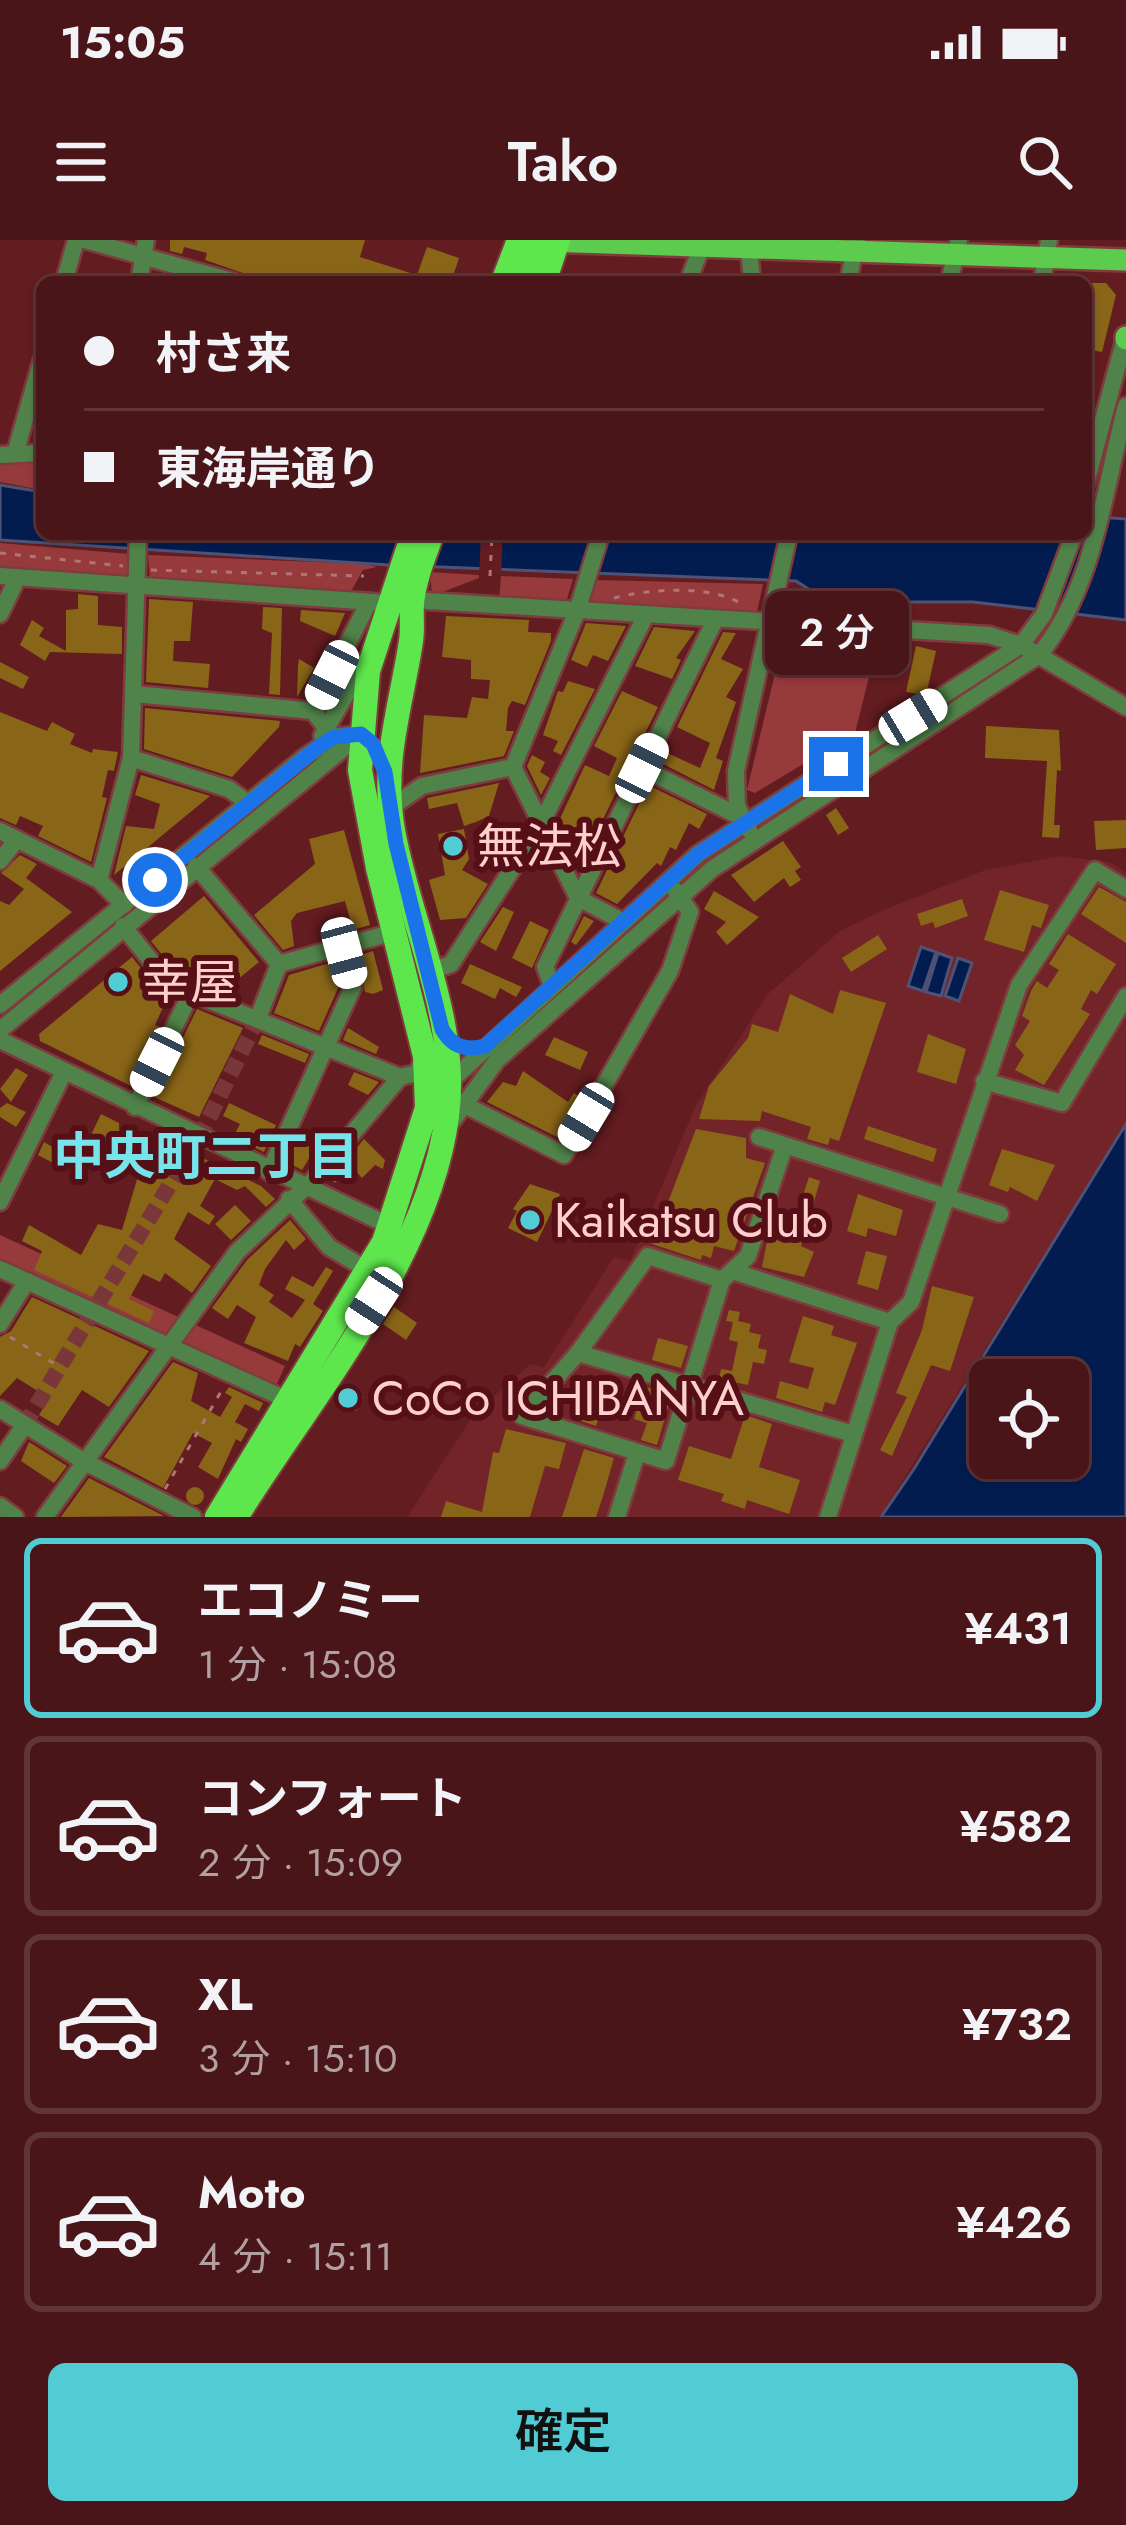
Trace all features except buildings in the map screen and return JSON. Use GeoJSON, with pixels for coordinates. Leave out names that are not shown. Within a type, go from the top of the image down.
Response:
{"type":"FeatureCollection","features":[{"type":"Feature","properties":{"kind":"highway"},"geometry":{"type":"LineString","coordinates":[[505,276],[519,240]]}},
{"type":"Feature","properties":{"kind":"highway"},"geometry":{"type":"LineString","coordinates":[[524,276],[536,240]]}},
{"type":"Feature","properties":{"kind":"highway"},"geometry":{"type":"LineString","coordinates":[[546,276],[558,241]]}},
{"type":"Feature","properties":{"kind":"highway"},"geometry":{"type":"LineString","coordinates":[[410,569],[412,540]]}},
{"type":"Feature","properties":{"kind":"highway"},"geometry":{"type":"LineString","coordinates":[[341,737],[390,602],[428,540]]}},
{"type":"Feature","properties":{"kind":"highway"},"geometry":{"type":"LineString","coordinates":[[341,737],[378,709],[390,602]]}},
{"type":"Feature","properties":{"kind":"highway"},"geometry":{"type":"LineString","coordinates":[[217,1517],[295,1404],[400,1230],[433,1130],[442,1029],[374,789],[412,639],[390,602]]}},
{"type":"Feature","properties":{"kind":"highway"},"geometry":{"type":"LineString","coordinates":[[341,737],[378,753],[374,789],[394,932],[438,1079]]}},
{"type":"Feature","properties":{"kind":"highway"},"geometry":{"type":"LineString","coordinates":[[236,1517],[369,1270],[400,1230]]}},
{"type":"Feature","properties":{"kind":"main road"},"geometry":{"type":"LineString","coordinates":[[536,240],[1112,252]]}},
{"type":"Feature","properties":{"kind":"street"},"geometry":{"type":"LineString","coordinates":[[66,276],[81,240],[142,248],[219,276]]}},
{"type":"Feature","properties":{"kind":"street"},"geometry":{"type":"LineString","coordinates":[[690,276],[702,243]]}},
{"type":"Feature","properties":{"kind":"street"},"geometry":{"type":"LineString","coordinates":[[849,276],[856,245]]}},
{"type":"Feature","properties":{"kind":"street"},"geometry":{"type":"LineString","coordinates":[[950,276],[958,246]]}},
{"type":"Feature","properties":{"kind":"street"},"geometry":{"type":"LineString","coordinates":[[749,247],[751,276]]}},
{"type":"Feature","properties":{"kind":"street"},"geometry":{"type":"LineString","coordinates":[[1092,459],[1126,338]]}},
{"type":"Feature","properties":{"kind":"street"},"geometry":{"type":"LineString","coordinates":[[7,454],[36,375]]}},
{"type":"Feature","properties":{"kind":"street"},"geometry":{"type":"LineString","coordinates":[[1092,537],[1117,472],[1126,406]]}},
{"type":"Feature","properties":{"kind":"street"},"geometry":{"type":"LineString","coordinates":[[99,880],[130,758],[138,540]]}},
{"type":"Feature","properties":{"kind":"street"},"geometry":{"type":"LineString","coordinates":[[599,540],[577,611],[513,767],[578,898],[622,921]]}},
{"type":"Feature","properties":{"kind":"street"},"geometry":{"type":"LineString","coordinates":[[754,837],[742,819],[736,771],[788,540]]}},
{"type":"Feature","properties":{"kind":"street"},"geometry":{"type":"LineString","coordinates":[[438,1079],[474,1072],[552,985],[742,819],[989,670],[1021,645],[1044,614],[1072,540]]}},
{"type":"Feature","properties":{"kind":"street"},"geometry":{"type":"LineString","coordinates":[[44,1517],[237,1252],[296,1194],[438,1079],[491,1053],[754,837],[1040,656],[1066,617],[1091,540]]}},
{"type":"Feature","properties":{"kind":"street"},"geometry":{"type":"LineString","coordinates":[[0,614],[9,577],[137,569],[390,602],[988,635],[1021,645],[1126,707]]}},
{"type":"Feature","properties":{"kind":"street"},"geometry":{"type":"LineString","coordinates":[[313,711],[390,602]]}},
{"type":"Feature","properties":{"kind":"street"},"geometry":{"type":"LineString","coordinates":[[428,972],[452,964],[541,824],[645,617]]}},
{"type":"Feature","properties":{"kind":"street"},"geometry":{"type":"LineString","coordinates":[[552,985],[545,967],[714,622]]}},
{"type":"Feature","properties":{"kind":"street"},"geometry":{"type":"LineString","coordinates":[[134,694],[313,711],[341,737]]}},
{"type":"Feature","properties":{"kind":"street"},"geometry":{"type":"LineString","coordinates":[[0,1030],[341,737]]}},
{"type":"Feature","properties":{"kind":"street"},"geometry":{"type":"LineString","coordinates":[[0,1005],[248,803],[312,763],[341,737]]}},
{"type":"Feature","properties":{"kind":"street"},"geometry":{"type":"LineString","coordinates":[[130,758],[229,789],[248,803]]}},
{"type":"Feature","properties":{"kind":"street"},"geometry":{"type":"LineString","coordinates":[[312,763],[336,765],[374,789],[422,786],[513,767]]}},
{"type":"Feature","properties":{"kind":"street"},"geometry":{"type":"LineString","coordinates":[[642,768],[742,819]]}},
{"type":"Feature","properties":{"kind":"street"},"geometry":{"type":"LineString","coordinates":[[0,861],[8,835],[99,880],[124,905]]}},
{"type":"Feature","properties":{"kind":"street"},"geometry":{"type":"LineString","coordinates":[[196,866],[279,964]]}},
{"type":"Feature","properties":{"kind":"street"},"geometry":{"type":"LineString","coordinates":[[828,1517],[890,1322],[911,1302],[1019,985],[1095,871],[1126,889]]}},
{"type":"Feature","properties":{"kind":"street"},"geometry":{"type":"LineString","coordinates":[[123,926],[168,982],[326,1046],[438,1079],[564,1155],[670,971],[690,912],[666,881]]}},
{"type":"Feature","properties":{"kind":"street"},"geometry":{"type":"LineString","coordinates":[[279,964],[394,932]]}},
{"type":"Feature","properties":{"kind":"street"},"geometry":{"type":"LineString","coordinates":[[268,1172],[352,987],[342,947]]}},
{"type":"Feature","properties":{"kind":"street"},"geometry":{"type":"LineString","coordinates":[[258,1018],[279,964]]}},
{"type":"Feature","properties":{"kind":"street"},"geometry":{"type":"LineString","coordinates":[[135,1107],[191,993]]}},
{"type":"Feature","properties":{"kind":"street"},"geometry":{"type":"LineString","coordinates":[[984,1081],[1062,1103],[1126,996]]}},
{"type":"Feature","properties":{"kind":"street"},"geometry":{"type":"LineString","coordinates":[[442,1029],[458,1046],[491,1053]]}},
{"type":"Feature","properties":{"kind":"street"},"geometry":{"type":"LineString","coordinates":[[0,1040],[268,1172],[296,1194],[400,1230]]}},
{"type":"Feature","properties":{"kind":"street"},"geometry":{"type":"LineString","coordinates":[[0,1202],[64,1072]]}},
{"type":"Feature","properties":{"kind":"street"},"geometry":{"type":"LineString","coordinates":[[433,1130],[438,1079]]}},
{"type":"Feature","properties":{"kind":"street"},"geometry":{"type":"LineString","coordinates":[[759,1137],[1000,1214]]}},
{"type":"Feature","properties":{"kind":"street"},"geometry":{"type":"LineString","coordinates":[[784,1148],[748,1256],[727,1275],[666,1461],[522,1416],[578,1354],[648,1256],[727,1275],[890,1322]]}},
{"type":"Feature","properties":{"kind":"street"},"geometry":{"type":"LineString","coordinates":[[296,1194],[329,1247],[369,1270]]}},
{"type":"Feature","properties":{"kind":"street"},"geometry":{"type":"LineString","coordinates":[[0,1269],[295,1404]]}},
{"type":"Feature","properties":{"kind":"street"},"geometry":{"type":"LineString","coordinates":[[0,1327],[27,1281]]}},
{"type":"Feature","properties":{"kind":"street"},"geometry":{"type":"LineString","coordinates":[[578,1354],[853,1434]]}},
{"type":"Feature","properties":{"kind":"street"},"geometry":{"type":"LineString","coordinates":[[0,1409],[86,1462],[193,1517]]}},
{"type":"Feature","properties":{"kind":"street"},"geometry":{"type":"LineString","coordinates":[[0,1461],[24,1426]]}},
{"type":"Feature","properties":{"kind":"street"},"geometry":{"type":"LineString","coordinates":[[616,1517],[638,1453]]}},
{"type":"Feature","properties":{"kind":"street"},"geometry":{"type":"LineString","coordinates":[[0,1506],[15,1517]]}},
{"type":"Feature","properties":{"kind":"path"},"geometry":{"type":"LineString","coordinates":[[490,576],[492,540]]}},
{"type":"Feature","properties":{"kind":"path"},"geometry":{"type":"LineString","coordinates":[[0,553],[137,569],[364,575]]}},
{"type":"Feature","properties":{"kind":"path"},"geometry":{"type":"LineString","coordinates":[[605,600],[649,589],[695,590],[738,599],[749,623]]}},
{"type":"Feature","properties":{"kind":"path"},"geometry":{"type":"LineString","coordinates":[[0,1327],[60,1367]]}},
{"type":"Feature","properties":{"kind":"path"},"geometry":{"type":"LineString","coordinates":[[160,1499],[232,1372]]}},
{"type":"Feature","properties":{"kind":"shaded area"},"geometry":{"type":"Polygon","coordinates":[[[36,458],[36,489],[0,482],[0,461],[36,458]]]}},
{"type":"Feature","properties":{"kind":"shaded area"},"geometry":{"type":"Polygon","coordinates":[[[0,543],[130,554],[130,576],[0,570],[0,543]]]}},
{"type":"Feature","properties":{"kind":"shaded area"},"geometry":{"type":"Polygon","coordinates":[[[148,555],[377,567],[363,570],[350,593],[150,580],[148,555]]]}},
{"type":"Feature","properties":{"kind":"shaded area"},"geometry":{"type":"Polygon","coordinates":[[[430,572],[479,575],[479,578],[432,596],[430,572]]]}},
{"type":"Feature","properties":{"kind":"shaded area"},"geometry":{"type":"Polygon","coordinates":[[[501,576],[573,579],[565,606],[499,602],[501,576]]]}},
{"type":"Feature","properties":{"kind":"shaded area"},"geometry":{"type":"Polygon","coordinates":[[[596,580],[763,584],[756,617],[589,605],[596,580]]]}},
{"type":"Feature","properties":{"kind":"shaded area"},"geometry":{"type":"Polygon","coordinates":[[[794,635],[878,641],[855,733],[755,793],[747,790],[783,640],[794,635]]]}},
{"type":"Feature","properties":{"kind":"shaded area"},"geometry":{"type":"Polygon","coordinates":[[[1061,856],[1112,863],[1126,873],[1126,1123],[979,1359],[969,1359],[969,1374],[880,1517],[407,1517],[474,1414],[530,1364],[544,1367],[614,1257],[630,1261],[696,1105],[768,994],[840,931],[985,870],[1061,856]]]}},
{"type":"Feature","properties":{"kind":"shaded area"},"geometry":{"type":"Polygon","coordinates":[[[0,1235],[285,1366],[275,1388],[0,1261],[0,1235]]]}},
{"type":"Feature","properties":{"kind":"water"},"geometry":{"type":"Polygon","coordinates":[[[0,485],[36,491],[36,540],[1092,540],[1092,516],[1126,519],[1126,620],[973,602],[829,602],[796,581],[389,565],[0,540],[0,485]]]}},
{"type":"Feature","properties":{"kind":"water"},"geometry":{"type":"Polygon","coordinates":[[[921,947],[936,952],[923,991],[908,986],[921,947]]]}},
{"type":"Feature","properties":{"kind":"water"},"geometry":{"type":"Polygon","coordinates":[[[938,953],[952,958],[941,996],[926,992],[938,953]]]}},
{"type":"Feature","properties":{"kind":"water"},"geometry":{"type":"Polygon","coordinates":[[[958,958],[972,963],[959,1001],[945,996],[958,958]]]}},
{"type":"Feature","properties":{"kind":"water"},"geometry":{"type":"Polygon","coordinates":[[[1126,1124],[1126,1517],[881,1517],[969,1379],[969,1479],[1089,1479],[1089,1359],[982,1359],[1126,1124]]]}},
{"type":"Feature","properties":{"kind":"pier"},"geometry":{"type":"Polygon","coordinates":[[[481,540],[503,540],[501,576],[479,575],[481,540]]]}},
{"type":"Feature","properties":{"kind":"tunnel"},"geometry":{"type":"LineString","coordinates":[[24,1426],[204,1128],[258,1018]]}},
{"type":"Feature","properties":{"kind":"place","name":"無法松"},"geometry":{"type":"Point","coordinates":[453,846]}},
{"type":"Feature","properties":{"kind":"place","name":"幸屋"},"geometry":{"type":"Point","coordinates":[118,982]}},
{"type":"Feature","properties":{"kind":"place","name":"Kaikatsu Club"},"geometry":{"type":"Point","coordinates":[530,1220]}},
{"type":"Feature","properties":{"kind":"place","name":"CoCo ICHIBANYA"},"geometry":{"type":"Point","coordinates":[348,1398]}},
{"type":"Feature","properties":{"kind":"district","name":"中央町二丁目"},"geometry":{"type":"Point","coordinates":[206,1156]}},
{"type":"Feature","properties":{"kind":"route"},"geometry":{"type":"LineString","coordinates":[[155,880],[318,747],[334,737],[361,734],[373,744],[385,772],[396,844],[442,1029],[451,1042],[475,1049],[485,1046],[698,854],[836,764]]}}]}
